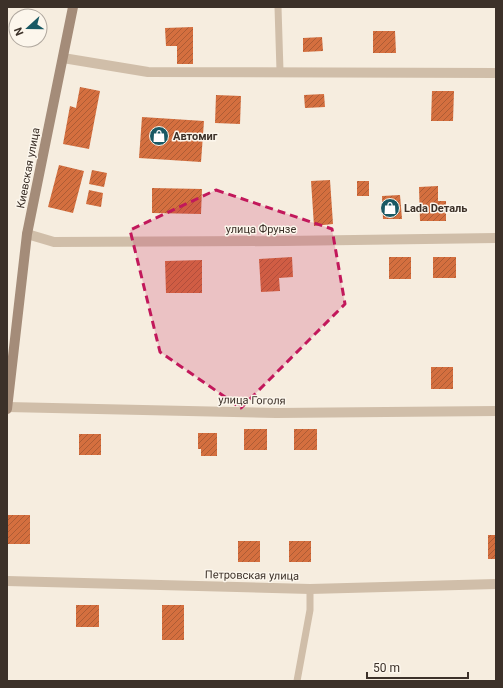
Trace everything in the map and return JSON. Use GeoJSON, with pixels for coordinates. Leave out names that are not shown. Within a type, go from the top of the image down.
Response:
{"type":"FeatureCollection","features":[{"type":"Feature","properties":{"kind":"street","name":"Киевская улица"},"geometry":{"type":"LineString","coordinates":[[7,408],[27,234],[73,7]]}},
{"type":"Feature","properties":{"kind":"street"},"geometry":{"type":"LineString","coordinates":[[63,58],[148,72],[280,71],[496,73]]}},
{"type":"Feature","properties":{"kind":"street","name":"улица Фрунзе"},"geometry":{"type":"LineString","coordinates":[[27,234],[54,242],[496,238]]}},
{"type":"Feature","properties":{"kind":"street","name":"улица Гоголя"},"geometry":{"type":"LineString","coordinates":[[7,408],[276,412],[496,411]]}},
{"type":"Feature","properties":{"kind":"street","name":"Петровская улица"},"geometry":{"type":"LineString","coordinates":[[7,582],[310,589],[496,584]]}},
{"type":"Feature","properties":{"kind":"lane"},"geometry":{"type":"LineString","coordinates":[[278,7],[280,71]]}},
{"type":"Feature","properties":{"kind":"lane"},"geometry":{"type":"LineString","coordinates":[[297,681],[310,610],[310,589]]}},
{"type":"Feature","properties":{"kind":"highlighted area"},"geometry":{"type":"Polygon","coordinates":[[[216,190],[332,229],[345,304],[241,408],[160,352],[130,230],[216,190]]]}},
{"type":"Feature","properties":{"kind":"building"},"geometry":{"type":"Polygon","coordinates":[[[193,27],[193,64],[177,64],[177,46],[166,46],[165,28],[193,27]]]}},
{"type":"Feature","properties":{"kind":"building"},"geometry":{"type":"Polygon","coordinates":[[[373,31],[395,31],[396,53],[373,53],[373,31]]]}},
{"type":"Feature","properties":{"kind":"building"},"geometry":{"type":"Polygon","coordinates":[[[322,37],[323,51],[303,52],[303,38],[322,37]]]}},
{"type":"Feature","properties":{"kind":"building"},"geometry":{"type":"Polygon","coordinates":[[[80,87],[100,91],[89,149],[63,144],[70,106],[76,108],[80,87]]]}},
{"type":"Feature","properties":{"kind":"building"},"geometry":{"type":"Polygon","coordinates":[[[432,91],[454,91],[453,121],[431,121],[432,91]]]}},
{"type":"Feature","properties":{"kind":"building"},"geometry":{"type":"Polygon","coordinates":[[[324,94],[325,107],[305,108],[304,95],[324,94]]]}},
{"type":"Feature","properties":{"kind":"building"},"geometry":{"type":"Polygon","coordinates":[[[216,95],[241,96],[240,124],[215,123],[216,95]]]}},
{"type":"Feature","properties":{"kind":"building"},"geometry":{"type":"Polygon","coordinates":[[[142,117],[204,121],[201,162],[139,158],[142,117]]]}},
{"type":"Feature","properties":{"kind":"building"},"geometry":{"type":"Polygon","coordinates":[[[59,165],[84,171],[73,213],[48,207],[59,165]]]}},
{"type":"Feature","properties":{"kind":"building"},"geometry":{"type":"Polygon","coordinates":[[[92,170],[107,173],[104,187],[89,184],[92,170]]]}},
{"type":"Feature","properties":{"kind":"building"},"geometry":{"type":"Polygon","coordinates":[[[330,180],[333,224],[314,226],[311,181],[330,180]]]}},
{"type":"Feature","properties":{"kind":"building"},"geometry":{"type":"Polygon","coordinates":[[[357,181],[369,181],[369,196],[357,196],[357,181]]]}},
{"type":"Feature","properties":{"kind":"building"},"geometry":{"type":"Polygon","coordinates":[[[438,186],[438,201],[446,201],[446,221],[420,221],[419,187],[438,186]]]}},
{"type":"Feature","properties":{"kind":"building"},"geometry":{"type":"Polygon","coordinates":[[[152,188],[202,189],[201,214],[152,213],[152,188]]]}},
{"type":"Feature","properties":{"kind":"building"},"geometry":{"type":"Polygon","coordinates":[[[89,190],[103,193],[101,207],[86,204],[89,190]]]}},
{"type":"Feature","properties":{"kind":"building"},"geometry":{"type":"Polygon","coordinates":[[[400,195],[402,219],[383,219],[382,196],[400,195]]]}},
{"type":"Feature","properties":{"kind":"building"},"geometry":{"type":"Polygon","coordinates":[[[292,257],[293,277],[279,278],[280,291],[261,292],[259,259],[292,257]]]}},
{"type":"Feature","properties":{"kind":"building"},"geometry":{"type":"Polygon","coordinates":[[[389,257],[411,257],[411,279],[389,279],[389,257]]]}},
{"type":"Feature","properties":{"kind":"building"},"geometry":{"type":"Polygon","coordinates":[[[433,257],[456,257],[456,278],[433,278],[433,257]]]}},
{"type":"Feature","properties":{"kind":"building"},"geometry":{"type":"Polygon","coordinates":[[[202,260],[202,293],[166,293],[165,261],[202,260]]]}},
{"type":"Feature","properties":{"kind":"building"},"geometry":{"type":"Polygon","coordinates":[[[431,367],[453,367],[453,389],[431,389],[431,367]]]}},
{"type":"Feature","properties":{"kind":"building"},"geometry":{"type":"Polygon","coordinates":[[[244,429],[267,429],[267,450],[244,450],[244,429]]]}},
{"type":"Feature","properties":{"kind":"building"},"geometry":{"type":"Polygon","coordinates":[[[294,429],[317,429],[317,450],[294,450],[294,429]]]}},
{"type":"Feature","properties":{"kind":"building"},"geometry":{"type":"Polygon","coordinates":[[[198,433],[217,433],[217,456],[201,456],[201,449],[198,449],[198,433]]]}},
{"type":"Feature","properties":{"kind":"building"},"geometry":{"type":"Polygon","coordinates":[[[79,434],[101,434],[101,455],[79,455],[79,434]]]}},
{"type":"Feature","properties":{"kind":"building"},"geometry":{"type":"Polygon","coordinates":[[[7,515],[30,515],[30,544],[7,544],[7,515]]]}},
{"type":"Feature","properties":{"kind":"building"},"geometry":{"type":"Polygon","coordinates":[[[488,535],[496,535],[496,559],[488,559],[488,535]]]}},
{"type":"Feature","properties":{"kind":"building"},"geometry":{"type":"Polygon","coordinates":[[[238,541],[260,541],[260,562],[238,562],[238,541]]]}},
{"type":"Feature","properties":{"kind":"building"},"geometry":{"type":"Polygon","coordinates":[[[289,541],[311,541],[311,562],[289,562],[289,541]]]}},
{"type":"Feature","properties":{"kind":"building"},"geometry":{"type":"Polygon","coordinates":[[[76,605],[99,605],[99,627],[76,627],[76,605]]]}},
{"type":"Feature","properties":{"kind":"building"},"geometry":{"type":"Polygon","coordinates":[[[162,605],[184,605],[184,640],[162,640],[162,605]]]}},
{"type":"Feature","properties":{"kind":"place","name":"Автомиг"},"geometry":{"type":"Point","coordinates":[159,136]}},
{"type":"Feature","properties":{"kind":"place","name":"Lada Dеталь"},"geometry":{"type":"Point","coordinates":[390,208]}}]}
